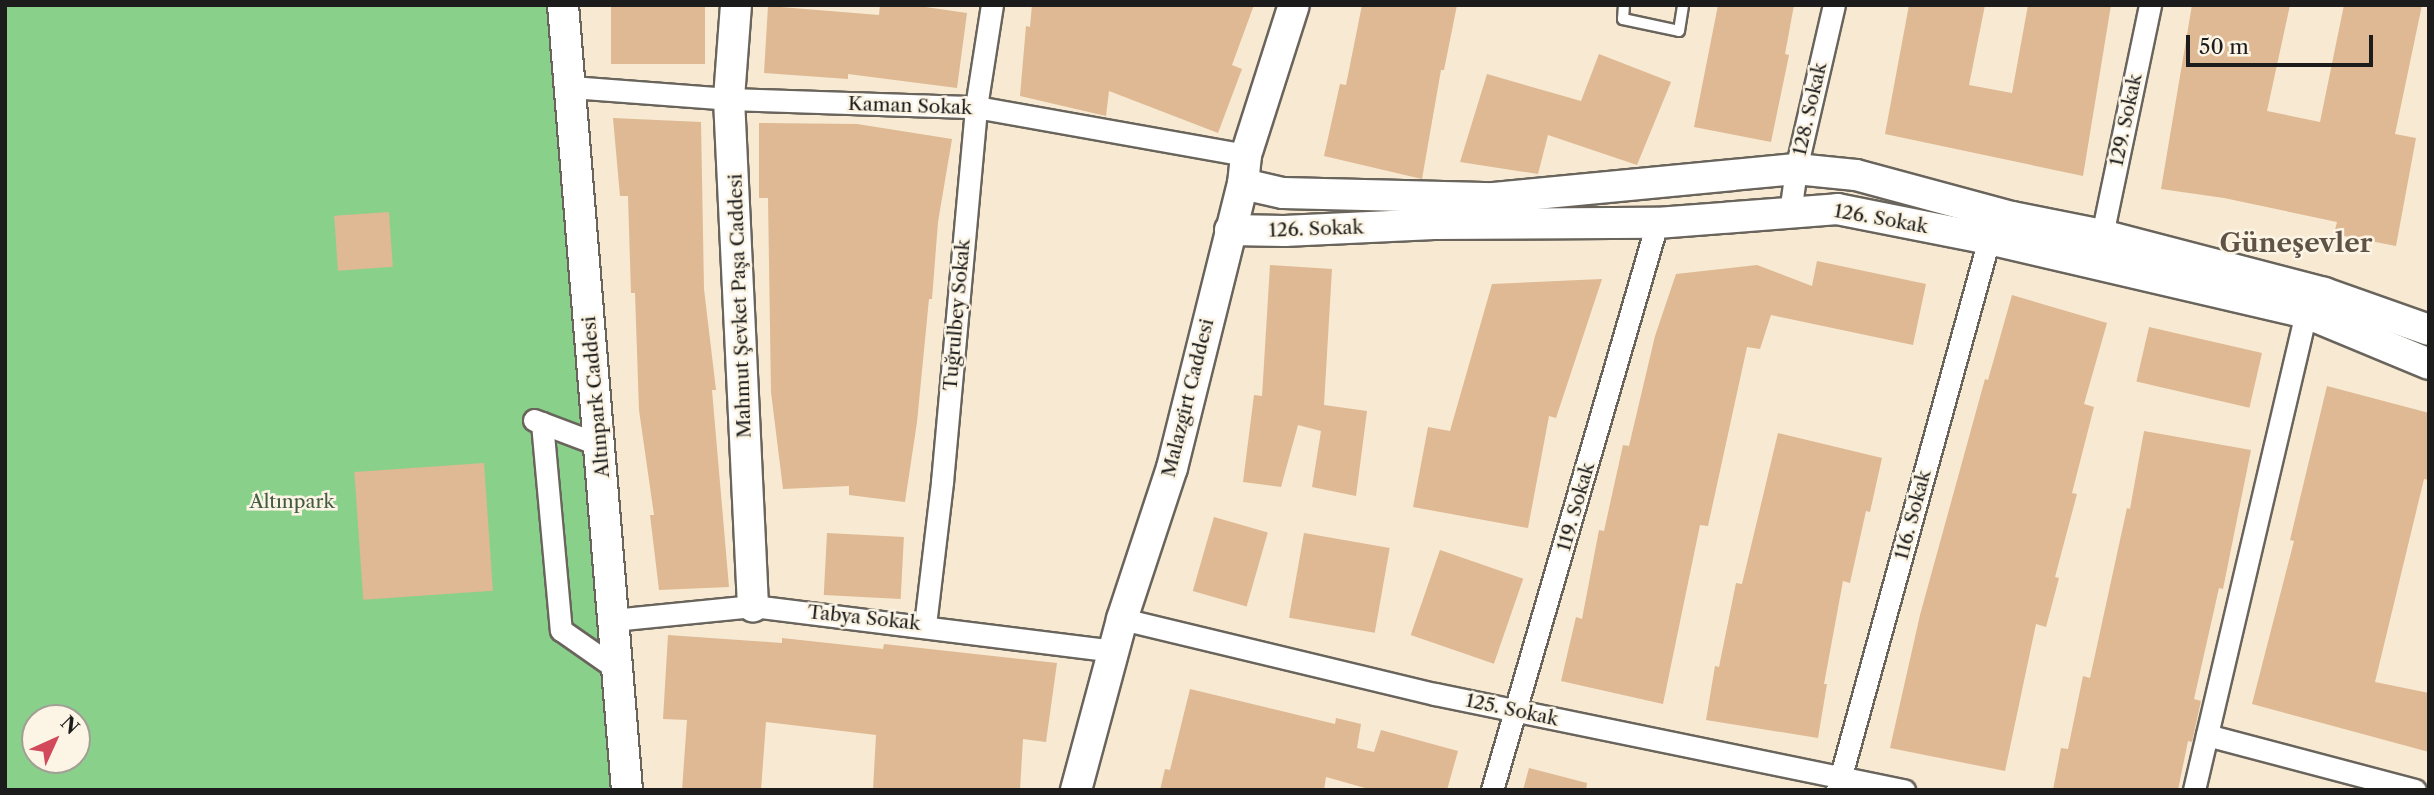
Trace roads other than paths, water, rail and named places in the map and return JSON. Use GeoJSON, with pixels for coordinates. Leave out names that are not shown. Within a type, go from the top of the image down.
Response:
{"type":"FeatureCollection","features":[{"type":"Feature","properties":{"kind":"street","name":"Altınpark Caddesi"},"geometry":{"type":"LineString","coordinates":[[563,5],[627,790]]}},
{"type":"Feature","properties":{"kind":"street","name":"Mahmut Şevket Paşa Caddesi"},"geometry":{"type":"LineString","coordinates":[[736,5],[729,99],[753,606]]}},
{"type":"Feature","properties":{"kind":"street","name":"Tuğrulbey Sokak"},"geometry":{"type":"LineString","coordinates":[[926,625],[942,482],[976,107],[992,5]]}},
{"type":"Feature","properties":{"kind":"street","name":"Malazgirt Caddesi"},"geometry":{"type":"LineString","coordinates":[[1076,790],[1122,619],[1171,468],[1244,170],[1294,5]]}},
{"type":"Feature","properties":{"kind":"street","name":"128. Sokak"},"geometry":{"type":"LineString","coordinates":[[1790,213],[1796,169],[1834,5]]}},
{"type":"Feature","properties":{"kind":"street","name":"129. Sokak"},"geometry":{"type":"LineString","coordinates":[[2102,235],[2150,5]]}},
{"type":"Feature","properties":{"kind":"street","name":"Kaman Sokak"},"geometry":{"type":"LineString","coordinates":[[571,87],[729,99],[976,107],[1244,170]]}},
{"type":"Feature","properties":{"kind":"street","name":"126. Sokak"},"geometry":{"type":"LineString","coordinates":[[1244,170],[1283,193],[1494,198],[1796,169],[1856,175],[2012,217],[2102,235],[2324,293],[2429,330]]}},
{"type":"Feature","properties":{"kind":"street","name":"126. Sokak"},"geometry":{"type":"LineString","coordinates":[[1230,230],[1284,232],[1434,223],[1657,223],[1837,209],[1989,239],[2306,313],[2429,364]]}},
{"type":"Feature","properties":{"kind":"street","name":"119. Sokak"},"geometry":{"type":"LineString","coordinates":[[1492,790],[1657,223]]}},
{"type":"Feature","properties":{"kind":"street","name":"116. Sokak"},"geometry":{"type":"LineString","coordinates":[[1838,784],[1989,239]]}},
{"type":"Feature","properties":{"kind":"street"},"geometry":{"type":"LineString","coordinates":[[2194,790],[2306,313]]}},
{"type":"Feature","properties":{"kind":"street"},"geometry":{"type":"LineString","coordinates":[[600,445],[538,421],[561,630],[617,669]]}},
{"type":"Feature","properties":{"kind":"street","name":"Tabya Sokak"},"geometry":{"type":"LineString","coordinates":[[613,620],[753,606],[926,625],[1115,651]]}},
{"type":"Feature","properties":{"kind":"street","name":"125. Sokak"},"geometry":{"type":"LineString","coordinates":[[1122,619],[1838,784],[1904,790]]}},
{"type":"Feature","properties":{"kind":"street"},"geometry":{"type":"LineString","coordinates":[[2207,735],[2415,790]]}},
{"type":"Feature","properties":{"kind":"lane"},"geometry":{"type":"LineString","coordinates":[[1624,5],[1623,19],[1679,31],[1683,5]]}},
{"type":"Feature","properties":{"kind":"district","name":"Güneşevler"},"geometry":{"type":"Point","coordinates":[2296,244]}},
{"type":"Feature","properties":{"kind":"park label","name":"Altınpark"},"geometry":{"type":"Point","coordinates":[292,502]}}]}
